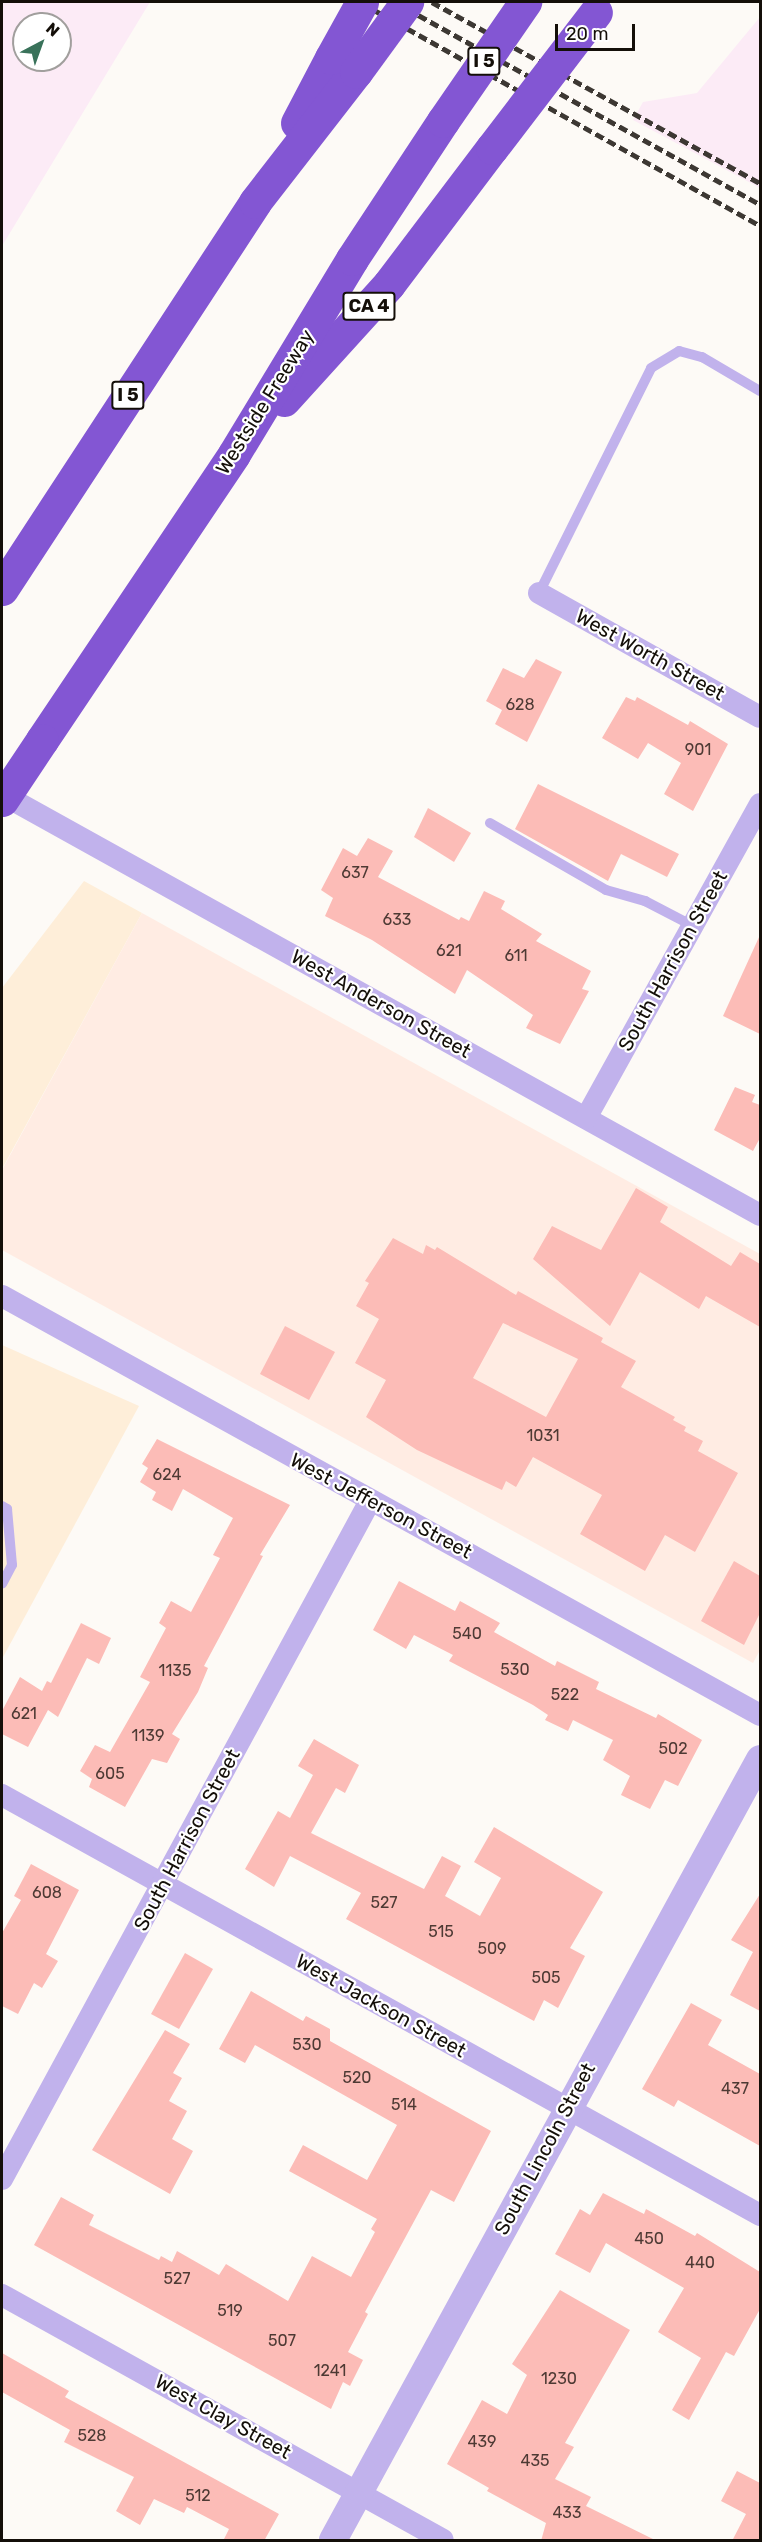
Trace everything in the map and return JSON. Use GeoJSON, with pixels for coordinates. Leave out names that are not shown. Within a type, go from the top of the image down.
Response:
{"type":"FeatureCollection","features":[{"type":"Feature","properties":{"kind":"highway"},"geometry":{"type":"LineString","coordinates":[[344,65],[362,2]]}},
{"type":"Feature","properties":{"kind":"highway","name":"I 5"},"geometry":{"type":"LineString","coordinates":[[2,589],[344,65],[407,2]]}},
{"type":"Feature","properties":{"kind":"highway","name":"Westside Freeway"},"geometry":{"type":"LineString","coordinates":[[2,800],[234,454],[352,259],[525,2]]}},
{"type":"Feature","properties":{"kind":"highway","name":"CA 4"},"geometry":{"type":"LineString","coordinates":[[234,454],[389,284],[600,7]]}},
{"type":"Feature","properties":{"kind":"street","name":"West Worth Street"},"geometry":{"type":"LineString","coordinates":[[539,593],[760,717]]}},
{"type":"Feature","properties":{"kind":"street","name":"West Anderson Street"},"geometry":{"type":"LineString","coordinates":[[2,794],[760,1215]]}},
{"type":"Feature","properties":{"kind":"street","name":"South Harrison Street"},"geometry":{"type":"LineString","coordinates":[[586,1118],[760,804]]}},
{"type":"Feature","properties":{"kind":"street","name":"West Jefferson Street"},"geometry":{"type":"LineString","coordinates":[[2,1296],[760,1715]]}},
{"type":"Feature","properties":{"kind":"street","name":"South Harrison Street"},"geometry":{"type":"LineString","coordinates":[[2,2179],[370,1501]]}},
{"type":"Feature","properties":{"kind":"street","name":"South Lincoln Street"},"geometry":{"type":"LineString","coordinates":[[333,2541],[567,2108],[760,1759]]}},
{"type":"Feature","properties":{"kind":"street","name":"West Jackson Street"},"geometry":{"type":"LineString","coordinates":[[2,1795],[760,2215]]}},
{"type":"Feature","properties":{"kind":"street","name":"West Clay Street"},"geometry":{"type":"LineString","coordinates":[[2,2295],[443,2541]]}},
{"type":"Feature","properties":{"kind":"lane"},"geometry":{"type":"LineString","coordinates":[[539,593],[651,368],[679,351],[702,357],[760,391]]}},
{"type":"Feature","properties":{"kind":"lane"},"geometry":{"type":"LineString","coordinates":[[490,824],[606,890],[645,901],[693,926]]}},
{"type":"Feature","properties":{"kind":"lane"},"geometry":{"type":"LineString","coordinates":[[2,1506],[7,1509],[12,1565],[2,1584]]}},
{"type":"Feature","properties":{"kind":"shaded area"},"geometry":{"type":"Polygon","coordinates":[[[2,2],[150,2],[2,246],[2,2]]]}},
{"type":"Feature","properties":{"kind":"shaded area"},"geometry":{"type":"Polygon","coordinates":[[[760,17],[760,188],[633,120],[643,102],[697,93],[760,17]]]}},
{"type":"Feature","properties":{"kind":"shaded area"},"geometry":{"type":"Polygon","coordinates":[[[84,881],[142,913],[2,1169],[2,988],[84,881]]]}},
{"type":"Feature","properties":{"kind":"shaded area"},"geometry":{"type":"Polygon","coordinates":[[[142,913],[760,1254],[760,1650],[753,1663],[2,1250],[2,1170],[142,913]]]}},
{"type":"Feature","properties":{"kind":"shaded area"},"geometry":{"type":"Polygon","coordinates":[[[2,1345],[139,1406],[2,1659],[2,1345]]]}},
{"type":"Feature","properties":{"kind":"building"},"geometry":{"type":"Polygon","coordinates":[[[536,659],[562,672],[527,742],[495,724],[502,710],[486,701],[503,668],[524,678],[536,659]]]}},
{"type":"Feature","properties":{"kind":"building"},"geometry":{"type":"Polygon","coordinates":[[[626,697],[635,701],[637,697],[688,725],[690,721],[728,744],[693,811],[664,794],[681,763],[648,743],[638,759],[602,738],[626,697]]]}},
{"type":"Feature","properties":{"kind":"building"},"geometry":{"type":"Polygon","coordinates":[[[538,784],[679,854],[667,877],[621,854],[608,881],[515,829],[538,784]]]}},
{"type":"Feature","properties":{"kind":"building"},"geometry":{"type":"Polygon","coordinates":[[[428,808],[471,833],[454,862],[414,837],[428,808]]]}},
{"type":"Feature","properties":{"kind":"building"},"geometry":{"type":"Polygon","coordinates":[[[368,838],[393,851],[378,877],[459,920],[461,917],[469,921],[484,891],[505,901],[501,909],[542,934],[536,941],[591,971],[582,989],[589,991],[560,1044],[526,1028],[533,1015],[467,970],[455,994],[372,940],[325,916],[333,898],[321,890],[343,848],[357,856],[368,838]]]}},
{"type":"Feature","properties":{"kind":"building"},"geometry":{"type":"Polygon","coordinates":[[[760,935],[760,1034],[723,1016],[760,935]]]}},
{"type":"Feature","properties":{"kind":"building"},"geometry":{"type":"Polygon","coordinates":[[[735,1087],[755,1095],[752,1102],[760,1105],[760,1138],[753,1151],[714,1130],[735,1087]]]}},
{"type":"Feature","properties":{"kind":"building"},"geometry":{"type":"Polygon","coordinates":[[[636,1188],[668,1207],[660,1222],[731,1266],[740,1252],[760,1264],[760,1327],[706,1296],[699,1309],[640,1272],[610,1326],[533,1259],[552,1226],[601,1250],[636,1188]]]}},
{"type":"Feature","properties":{"kind":"building"},"geometry":{"type":"Polygon","coordinates":[[[393,1238],[423,1254],[426,1245],[435,1250],[437,1247],[516,1295],[518,1291],[603,1338],[601,1342],[636,1361],[621,1387],[675,1417],[673,1420],[686,1427],[684,1431],[703,1441],[698,1451],[738,1473],[695,1552],[665,1535],[645,1571],[580,1534],[602,1495],[533,1457],[516,1487],[506,1481],[502,1490],[417,1450],[366,1417],[386,1380],[355,1363],[379,1319],[356,1306],[369,1283],[365,1281],[393,1238]],[[503,1323],[473,1378],[546,1417],[578,1359],[503,1323]]]}},
{"type":"Feature","properties":{"kind":"building"},"geometry":{"type":"Polygon","coordinates":[[[285,1326],[335,1352],[309,1400],[260,1374],[285,1326]]]}},
{"type":"Feature","properties":{"kind":"building"},"geometry":{"type":"Polygon","coordinates":[[[157,1439],[290,1505],[260,1555],[263,1556],[204,1666],[208,1668],[198,1692],[172,1734],[180,1739],[167,1763],[152,1759],[125,1807],[89,1787],[92,1779],[80,1771],[95,1745],[110,1752],[150,1682],[140,1677],[166,1628],[159,1623],[171,1601],[191,1612],[220,1558],[213,1555],[233,1518],[183,1489],[172,1511],[152,1500],[156,1492],[140,1482],[148,1468],[142,1464],[157,1439]]]}},
{"type":"Feature","properties":{"kind":"building"},"geometry":{"type":"Polygon","coordinates":[[[734,1561],[760,1576],[760,1613],[744,1645],[701,1621],[734,1561]]]}},
{"type":"Feature","properties":{"kind":"building"},"geometry":{"type":"Polygon","coordinates":[[[399,1581],[455,1611],[460,1601],[500,1623],[494,1632],[555,1666],[557,1661],[599,1682],[596,1689],[656,1718],[658,1714],[702,1740],[678,1786],[665,1780],[650,1809],[621,1795],[630,1776],[603,1760],[613,1740],[573,1720],[568,1731],[545,1720],[548,1715],[533,1705],[449,1661],[453,1655],[414,1635],[406,1649],[373,1630],[399,1581]]]}},
{"type":"Feature","properties":{"kind":"building"},"geometry":{"type":"Polygon","coordinates":[[[81,1623],[111,1638],[99,1664],[87,1658],[58,1717],[48,1710],[28,1747],[2,1734],[2,1711],[20,1677],[42,1691],[47,1681],[51,1683],[81,1623]]]}},
{"type":"Feature","properties":{"kind":"building"},"geometry":{"type":"Polygon","coordinates":[[[314,1739],[359,1765],[345,1793],[336,1788],[311,1833],[424,1889],[442,1856],[461,1866],[445,1896],[480,1916],[501,1878],[474,1862],[494,1827],[603,1892],[570,1948],[585,1956],[558,2008],[544,2000],[534,2021],[346,1919],[361,1893],[290,1856],[274,1887],[245,1869],[278,1811],[290,1818],[313,1775],[298,1766],[314,1739]]]}},
{"type":"Feature","properties":{"kind":"building"},"geometry":{"type":"Polygon","coordinates":[[[31,1864],[79,1890],[46,1954],[58,1961],[42,1988],[34,1983],[18,2014],[2,2006],[2,1933],[21,1900],[14,1896],[31,1864]]]}},
{"type":"Feature","properties":{"kind":"building"},"geometry":{"type":"Polygon","coordinates":[[[760,1894],[760,2011],[730,1995],[753,1952],[731,1940],[760,1894]]]}},
{"type":"Feature","properties":{"kind":"building"},"geometry":{"type":"Polygon","coordinates":[[[185,1953],[213,1969],[179,2029],[151,2014],[185,1953]]]}},
{"type":"Feature","properties":{"kind":"building"},"geometry":{"type":"Polygon","coordinates":[[[251,1991],[303,2021],[306,2016],[330,2029],[330,2041],[491,2131],[454,2202],[431,2190],[365,2312],[368,2314],[348,2352],[363,2360],[350,2386],[343,2382],[331,2409],[34,2245],[61,2197],[94,2215],[89,2225],[159,2260],[161,2256],[172,2262],[177,2251],[219,2275],[226,2264],[288,2301],[312,2256],[351,2277],[375,2232],[371,2229],[377,2219],[289,2171],[303,2145],[367,2180],[397,2125],[255,2045],[245,2063],[219,2049],[251,1991]]]}},
{"type":"Feature","properties":{"kind":"building"},"geometry":{"type":"Polygon","coordinates":[[[691,2003],[722,2020],[708,2045],[760,2074],[760,2146],[678,2100],[674,2107],[642,2089],[691,2003]]]}},
{"type":"Feature","properties":{"kind":"building"},"geometry":{"type":"Polygon","coordinates":[[[165,2030],[190,2044],[173,2073],[182,2078],[169,2101],[187,2111],[172,2139],[193,2151],[170,2194],[92,2150],[165,2030]]]}},
{"type":"Feature","properties":{"kind":"building"},"geometry":{"type":"Polygon","coordinates":[[[603,2193],[644,2214],[646,2209],[695,2236],[697,2233],[760,2272],[760,2309],[734,2356],[726,2352],[689,2420],[672,2410],[701,2358],[658,2332],[684,2288],[606,2243],[590,2273],[555,2254],[580,2209],[590,2215],[603,2193]]]}},
{"type":"Feature","properties":{"kind":"building"},"geometry":{"type":"Polygon","coordinates":[[[560,2290],[630,2330],[565,2443],[574,2447],[555,2479],[591,2497],[586,2506],[657,2541],[541,2541],[546,2523],[487,2491],[489,2488],[447,2464],[482,2400],[507,2414],[527,2375],[512,2364],[560,2290]]]}},
{"type":"Feature","properties":{"kind":"building"},"geometry":{"type":"Polygon","coordinates":[[[2,2353],[69,2391],[65,2397],[279,2514],[264,2541],[223,2541],[229,2529],[187,2507],[184,2513],[154,2499],[140,2525],[116,2511],[134,2477],[64,2442],[70,2430],[2,2392],[2,2353]]]}},
{"type":"Feature","properties":{"kind":"building"},"geometry":{"type":"Polygon","coordinates":[[[737,2471],[760,2483],[760,2541],[732,2541],[746,2514],[721,2501],[737,2471]]]}},
{"type":"Feature","properties":{"kind":"railway"},"geometry":{"type":"LineString","coordinates":[[360,2],[760,226]]}},
{"type":"Feature","properties":{"kind":"railway"},"geometry":{"type":"LineString","coordinates":[[395,2],[760,204]]}},
{"type":"Feature","properties":{"kind":"railway"},"geometry":{"type":"LineString","coordinates":[[432,2],[760,183]]}}]}
